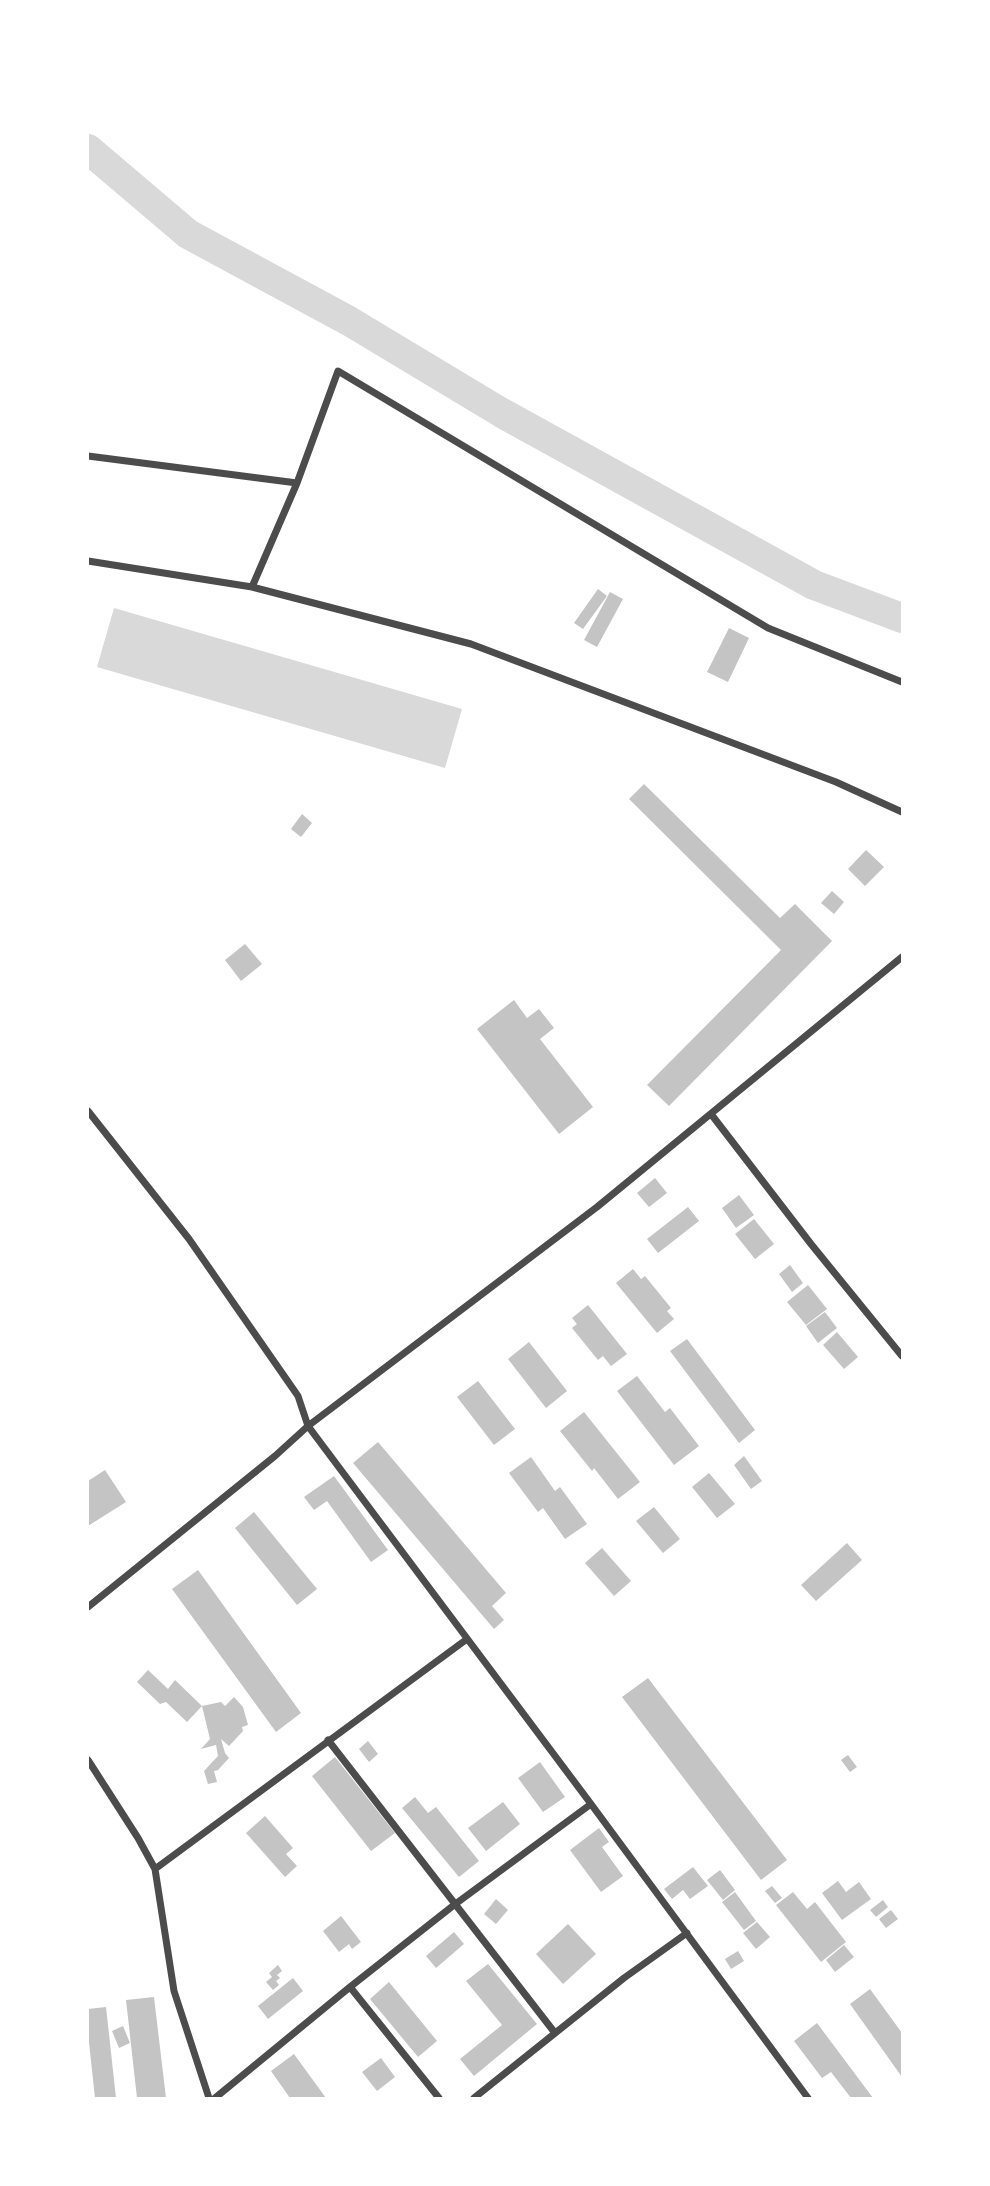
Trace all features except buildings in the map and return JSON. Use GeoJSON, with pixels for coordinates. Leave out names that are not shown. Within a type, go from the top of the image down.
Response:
{"type":"FeatureCollection","features":[{"type":"Feature","properties":{"kind":"street"},"geometry":{"type":"LineString","coordinates":[[252,587],[298,483],[338,372],[768,628],[902,682]]}},
{"type":"Feature","properties":{"kind":"street"},"geometry":{"type":"LineString","coordinates":[[88,456],[298,483]]}},
{"type":"Feature","properties":{"kind":"street"},"geometry":{"type":"LineString","coordinates":[[88,561],[252,587],[471,644],[836,782],[902,812]]}},
{"type":"Feature","properties":{"kind":"street"},"geometry":{"type":"LineString","coordinates":[[88,1607],[275,1456],[308,1426],[597,1207],[902,957]]}},
{"type":"Feature","properties":{"kind":"street"},"geometry":{"type":"LineString","coordinates":[[88,1111],[205,1261],[298,1395],[308,1426],[808,2098]]}},
{"type":"Feature","properties":{"kind":"street"},"geometry":{"type":"LineString","coordinates":[[710,1114],[902,1356]]}},
{"type":"Feature","properties":{"kind":"street"},"geometry":{"type":"LineString","coordinates":[[155,1869],[467,1639]]}},
{"type":"Feature","properties":{"kind":"street"},"geometry":{"type":"LineString","coordinates":[[327,1740],[555,2033]]}},
{"type":"Feature","properties":{"kind":"street"},"geometry":{"type":"LineString","coordinates":[[88,1760],[155,1869],[174,1991],[209,2098]]}},
{"type":"Feature","properties":{"kind":"street"},"geometry":{"type":"LineString","coordinates":[[215,2098],[454,1905],[591,1804]]}},
{"type":"Feature","properties":{"kind":"street"},"geometry":{"type":"LineString","coordinates":[[474,2098],[687,1933]]}},
{"type":"Feature","properties":{"kind":"street"},"geometry":{"type":"LineString","coordinates":[[350,1987],[439,2098]]}},
{"type":"Feature","properties":{"kind":"shaded area"},"geometry":{"type":"Polygon","coordinates":[[[114,608],[462,709],[445,768],[97,667],[114,608]]]}},
{"type":"Feature","properties":{"kind":"waterway"},"geometry":{"type":"LineString","coordinates":[[88,149],[188,234],[349,321],[502,413],[814,585],[902,618]]}}]}
